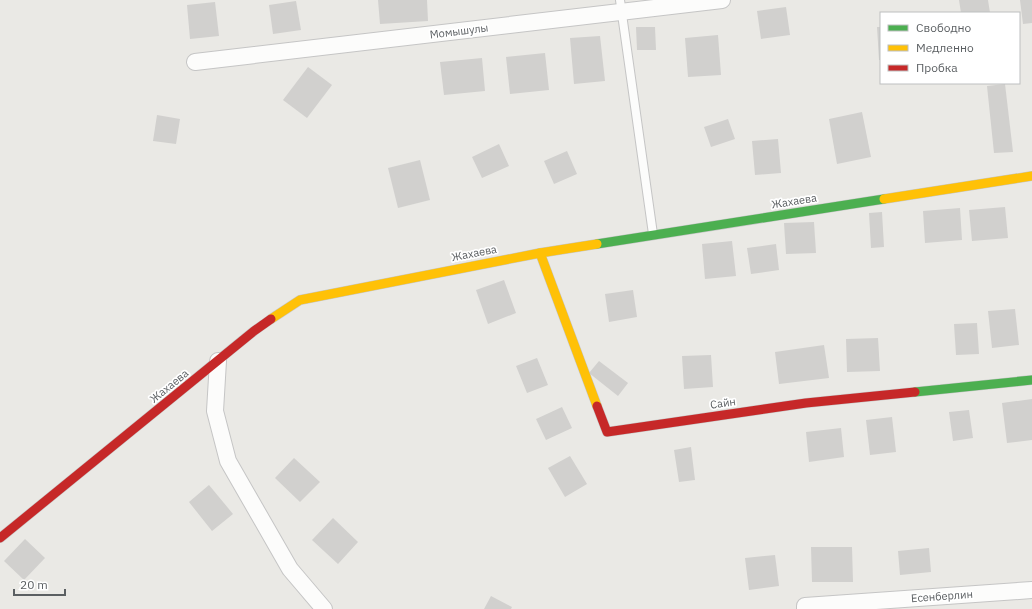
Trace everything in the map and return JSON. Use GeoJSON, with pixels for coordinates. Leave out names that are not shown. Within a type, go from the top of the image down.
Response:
{"type":"FeatureCollection","features":[{"type":"Feature","properties":{"kind":"street","name":"Момышулы"},"geometry":{"type":"LineString","coordinates":[[195,62],[621,6],[722,0]]}},
{"type":"Feature","properties":{"kind":"street","name":"Жахаева"},"geometry":{"type":"LineString","coordinates":[[0,538],[254,331],[300,300],[540,253],[1032,176]]}},
{"type":"Feature","properties":{"kind":"street","name":"Сайн"},"geometry":{"type":"LineString","coordinates":[[540,253],[607,432],[806,403],[1032,380]]}},
{"type":"Feature","properties":{"kind":"street"},"geometry":{"type":"LineString","coordinates":[[218,361],[215,411],[228,462],[290,569],[324,609]]}},
{"type":"Feature","properties":{"kind":"street","name":"Есенберлин"},"geometry":{"type":"LineString","coordinates":[[805,607],[1032,590]]}},
{"type":"Feature","properties":{"kind":"lane"},"geometry":{"type":"LineString","coordinates":[[621,6],[653,235]]}},
{"type":"Feature","properties":{"kind":"building"},"geometry":{"type":"Polygon","coordinates":[[[378,0],[427,0],[428,21],[380,24],[378,0]]]}},
{"type":"Feature","properties":{"kind":"building"},"geometry":{"type":"Polygon","coordinates":[[[959,0],[988,0],[990,12],[961,12],[959,0]]]}},
{"type":"Feature","properties":{"kind":"building"},"geometry":{"type":"Polygon","coordinates":[[[1020,0],[1032,0],[1032,23],[1023,24],[1020,0]]]}},
{"type":"Feature","properties":{"kind":"building"},"geometry":{"type":"Polygon","coordinates":[[[296,1],[301,30],[273,34],[269,5],[296,1]]]}},
{"type":"Feature","properties":{"kind":"building"},"geometry":{"type":"Polygon","coordinates":[[[215,2],[219,36],[190,39],[187,5],[215,2]]]}},
{"type":"Feature","properties":{"kind":"building"},"geometry":{"type":"Polygon","coordinates":[[[786,7],[790,35],[761,39],[757,11],[786,7]]]}},
{"type":"Feature","properties":{"kind":"building"},"geometry":{"type":"Polygon","coordinates":[[[636,27],[655,27],[656,50],[637,50],[636,27]]]}},
{"type":"Feature","properties":{"kind":"building"},"geometry":{"type":"Polygon","coordinates":[[[877,27],[880,27],[879,60],[877,27]]]}},
{"type":"Feature","properties":{"kind":"building"},"geometry":{"type":"Polygon","coordinates":[[[718,35],[721,75],[688,77],[685,38],[718,35]]]}},
{"type":"Feature","properties":{"kind":"building"},"geometry":{"type":"Polygon","coordinates":[[[600,36],[605,81],[574,84],[570,38],[600,36]]]}},
{"type":"Feature","properties":{"kind":"building"},"geometry":{"type":"Polygon","coordinates":[[[545,53],[549,90],[510,94],[506,57],[545,53]]]}},
{"type":"Feature","properties":{"kind":"building"},"geometry":{"type":"Polygon","coordinates":[[[482,58],[485,91],[444,95],[440,62],[482,58]]]}},
{"type":"Feature","properties":{"kind":"building"},"geometry":{"type":"Polygon","coordinates":[[[308,67],[332,85],[307,118],[283,100],[308,67]]]}},
{"type":"Feature","properties":{"kind":"building"},"geometry":{"type":"Polygon","coordinates":[[[1005,84],[1013,152],[994,153],[987,86],[1005,84]]]}},
{"type":"Feature","properties":{"kind":"building"},"geometry":{"type":"Polygon","coordinates":[[[862,112],[871,157],[837,164],[829,119],[862,112]]]}},
{"type":"Feature","properties":{"kind":"building"},"geometry":{"type":"Polygon","coordinates":[[[157,115],[180,119],[176,144],[153,141],[157,115]]]}},
{"type":"Feature","properties":{"kind":"building"},"geometry":{"type":"Polygon","coordinates":[[[728,119],[735,139],[711,147],[704,127],[728,119]]]}},
{"type":"Feature","properties":{"kind":"building"},"geometry":{"type":"Polygon","coordinates":[[[778,139],[781,173],[755,175],[752,141],[778,139]]]}},
{"type":"Feature","properties":{"kind":"building"},"geometry":{"type":"Polygon","coordinates":[[[499,144],[509,166],[482,178],[472,157],[499,144]]]}},
{"type":"Feature","properties":{"kind":"building"},"geometry":{"type":"Polygon","coordinates":[[[567,151],[577,174],[554,184],[544,161],[567,151]]]}},
{"type":"Feature","properties":{"kind":"building"},"geometry":{"type":"Polygon","coordinates":[[[420,160],[430,200],[398,208],[388,168],[420,160]]]}},
{"type":"Feature","properties":{"kind":"building"},"geometry":{"type":"Polygon","coordinates":[[[1005,207],[1008,238],[972,241],[969,210],[1005,207]]]}},
{"type":"Feature","properties":{"kind":"building"},"geometry":{"type":"Polygon","coordinates":[[[960,208],[962,240],[925,243],[923,211],[960,208]]]}},
{"type":"Feature","properties":{"kind":"building"},"geometry":{"type":"Polygon","coordinates":[[[882,212],[884,247],[871,248],[869,213],[882,212]]]}},
{"type":"Feature","properties":{"kind":"building"},"geometry":{"type":"Polygon","coordinates":[[[814,222],[816,253],[786,254],[784,223],[814,222]]]}},
{"type":"Feature","properties":{"kind":"building"},"geometry":{"type":"Polygon","coordinates":[[[732,241],[736,276],[705,279],[702,244],[732,241]]]}},
{"type":"Feature","properties":{"kind":"building"},"geometry":{"type":"Polygon","coordinates":[[[776,244],[779,270],[751,274],[747,248],[776,244]]]}},
{"type":"Feature","properties":{"kind":"building"},"geometry":{"type":"Polygon","coordinates":[[[504,280],[516,313],[488,324],[476,290],[504,280]]]}},
{"type":"Feature","properties":{"kind":"building"},"geometry":{"type":"Polygon","coordinates":[[[633,290],[637,317],[609,322],[605,294],[633,290]]]}},
{"type":"Feature","properties":{"kind":"building"},"geometry":{"type":"Polygon","coordinates":[[[1015,309],[1019,345],[992,348],[988,311],[1015,309]]]}},
{"type":"Feature","properties":{"kind":"building"},"geometry":{"type":"Polygon","coordinates":[[[977,323],[979,354],[956,355],[954,324],[977,323]]]}},
{"type":"Feature","properties":{"kind":"building"},"geometry":{"type":"Polygon","coordinates":[[[878,338],[880,371],[847,372],[846,339],[878,338]]]}},
{"type":"Feature","properties":{"kind":"building"},"geometry":{"type":"Polygon","coordinates":[[[824,345],[829,378],[779,384],[775,352],[824,345]]]}},
{"type":"Feature","properties":{"kind":"building"},"geometry":{"type":"Polygon","coordinates":[[[711,355],[713,387],[684,389],[682,356],[711,355]]]}},
{"type":"Feature","properties":{"kind":"building"},"geometry":{"type":"Polygon","coordinates":[[[537,358],[548,385],[527,393],[516,366],[537,358]]]}},
{"type":"Feature","properties":{"kind":"building"},"geometry":{"type":"Polygon","coordinates":[[[599,361],[628,383],[618,396],[589,373],[599,361]]]}},
{"type":"Feature","properties":{"kind":"building"},"geometry":{"type":"Polygon","coordinates":[[[1032,399],[1032,440],[1007,443],[1002,403],[1032,399]]]}},
{"type":"Feature","properties":{"kind":"building"},"geometry":{"type":"Polygon","coordinates":[[[562,407],[572,428],[546,440],[536,419],[562,407]]]}},
{"type":"Feature","properties":{"kind":"building"},"geometry":{"type":"Polygon","coordinates":[[[969,410],[973,438],[953,441],[949,412],[969,410]]]}},
{"type":"Feature","properties":{"kind":"building"},"geometry":{"type":"Polygon","coordinates":[[[892,417],[896,452],[870,455],[866,420],[892,417]]]}},
{"type":"Feature","properties":{"kind":"building"},"geometry":{"type":"Polygon","coordinates":[[[841,428],[844,457],[809,462],[806,432],[841,428]]]}},
{"type":"Feature","properties":{"kind":"building"},"geometry":{"type":"Polygon","coordinates":[[[691,447],[695,480],[679,482],[674,450],[691,447]]]}},
{"type":"Feature","properties":{"kind":"building"},"geometry":{"type":"Polygon","coordinates":[[[570,456],[587,484],[565,497],[548,468],[570,456]]]}},
{"type":"Feature","properties":{"kind":"building"},"geometry":{"type":"Polygon","coordinates":[[[294,458],[320,482],[300,502],[275,478],[294,458]]]}},
{"type":"Feature","properties":{"kind":"building"},"geometry":{"type":"Polygon","coordinates":[[[209,485],[233,514],[212,531],[189,502],[209,485]]]}},
{"type":"Feature","properties":{"kind":"building"},"geometry":{"type":"Polygon","coordinates":[[[333,518],[358,542],[338,564],[312,540],[333,518]]]}},
{"type":"Feature","properties":{"kind":"building"},"geometry":{"type":"Polygon","coordinates":[[[25,539],[45,558],[24,580],[4,561],[25,539]]]}},
{"type":"Feature","properties":{"kind":"building"},"geometry":{"type":"Polygon","coordinates":[[[811,547],[852,547],[853,582],[812,582],[811,547]]]}},
{"type":"Feature","properties":{"kind":"building"},"geometry":{"type":"Polygon","coordinates":[[[929,548],[931,572],[900,575],[898,551],[929,548]]]}},
{"type":"Feature","properties":{"kind":"building"},"geometry":{"type":"Polygon","coordinates":[[[775,555],[779,586],[749,590],[745,558],[775,555]]]}},
{"type":"Feature","properties":{"kind":"building"},"geometry":{"type":"Polygon","coordinates":[[[491,596],[512,607],[511,609],[484,609],[491,596]]]}},
{"type":"Feature","properties":{"kind":"traffic: fast"},"geometry":{"type":"LineString","coordinates":[[597,244],[884,199]]}},
{"type":"Feature","properties":{"kind":"traffic: fast"},"geometry":{"type":"LineString","coordinates":[[915,392],[1032,380]]}},
{"type":"Feature","properties":{"kind":"traffic: slow"},"geometry":{"type":"LineString","coordinates":[[884,199],[1032,176]]}},
{"type":"Feature","properties":{"kind":"traffic: slow"},"geometry":{"type":"LineString","coordinates":[[271,319],[300,300],[540,253],[597,244]]}},
{"type":"Feature","properties":{"kind":"traffic: slow"},"geometry":{"type":"LineString","coordinates":[[540,253],[597,406]]}},
{"type":"Feature","properties":{"kind":"traffic: jam"},"geometry":{"type":"LineString","coordinates":[[0,538],[254,331],[271,319]]}},
{"type":"Feature","properties":{"kind":"traffic: jam"},"geometry":{"type":"LineString","coordinates":[[597,406],[607,432],[806,403],[915,392]]}}]}
